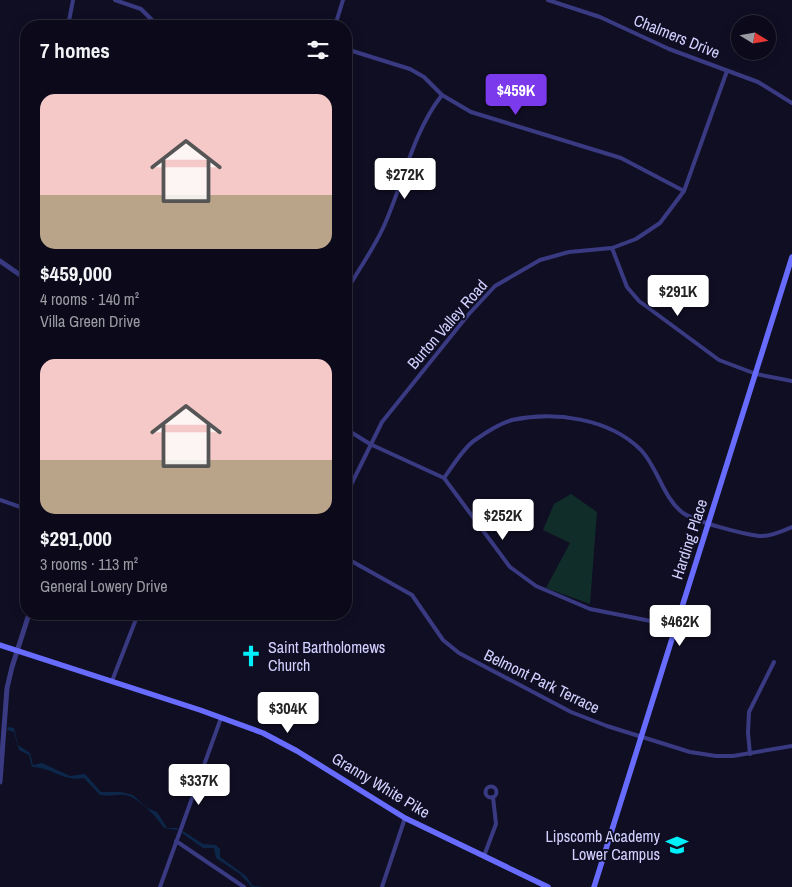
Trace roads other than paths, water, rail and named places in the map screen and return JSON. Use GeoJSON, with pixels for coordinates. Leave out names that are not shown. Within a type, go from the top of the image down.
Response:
{"type":"FeatureCollection","features":[{"type":"Feature","properties":{"kind":"main road","name":"Harding Place"},"geometry":{"type":"LineString","coordinates":[[594,885],[792,257]]}},
{"type":"Feature","properties":{"kind":"main road","name":"Granny White Pike"},"geometry":{"type":"LineString","coordinates":[[0,645],[221,717],[280,741],[405,818],[548,887]]}},
{"type":"Feature","properties":{"kind":"street"},"geometry":{"type":"LineString","coordinates":[[69,20],[72,0]]}},
{"type":"Feature","properties":{"kind":"street"},"geometry":{"type":"LineString","coordinates":[[115,0],[141,9],[153,20]]}},
{"type":"Feature","properties":{"kind":"street"},"geometry":{"type":"LineString","coordinates":[[337,20],[343,0]]}},
{"type":"Feature","properties":{"kind":"street","name":"Chalmers Drive"},"geometry":{"type":"LineString","coordinates":[[548,0],[600,17],[669,49],[758,82],[792,103]]}},
{"type":"Feature","properties":{"kind":"street"},"geometry":{"type":"LineString","coordinates":[[352,51],[410,69],[424,77],[442,95],[471,112],[621,158],[684,191]]}},
{"type":"Feature","properties":{"kind":"street","name":"Burton Valley Road"},"geometry":{"type":"LineString","coordinates":[[352,482],[382,422],[412,383],[495,286],[540,260],[570,252],[612,248],[636,238],[660,223],[684,191],[727,71]]}},
{"type":"Feature","properties":{"kind":"street"},"geometry":{"type":"LineString","coordinates":[[352,282],[382,230],[401,188],[430,109],[442,95]]}},
{"type":"Feature","properties":{"kind":"street"},"geometry":{"type":"LineString","coordinates":[[612,248],[628,288],[638,301],[719,360],[756,374],[792,381]]}},
{"type":"Feature","properties":{"kind":"street"},"geometry":{"type":"LineString","coordinates":[[0,261],[20,275]]}},
{"type":"Feature","properties":{"kind":"street"},"geometry":{"type":"LineString","coordinates":[[444,478],[474,441],[510,420],[541,416],[573,418],[601,425],[622,435],[640,449],[653,465],[671,500],[683,513],[708,524],[761,536],[792,527]]}},
{"type":"Feature","properties":{"kind":"street"},"geometry":{"type":"LineString","coordinates":[[352,433],[370,444],[444,478],[510,567],[536,586],[590,609],[676,626]]}},
{"type":"Feature","properties":{"kind":"street"},"geometry":{"type":"LineString","coordinates":[[0,500],[20,507]]}},
{"type":"Feature","properties":{"kind":"street","name":"Belmont Park Terrace"},"geometry":{"type":"LineString","coordinates":[[352,561],[412,595],[443,640],[463,656],[571,712],[641,737],[701,754],[722,756],[750,754],[792,746]]}},
{"type":"Feature","properties":{"kind":"street"},"geometry":{"type":"LineString","coordinates":[[0,782],[7,688],[27,620]]}},
{"type":"Feature","properties":{"kind":"street"},"geometry":{"type":"LineString","coordinates":[[112,681],[136,620]]}},
{"type":"Feature","properties":{"kind":"street"},"geometry":{"type":"LineString","coordinates":[[750,754],[749,712],[774,662]]}},
{"type":"Feature","properties":{"kind":"street"},"geometry":{"type":"LineString","coordinates":[[160,887],[221,717]]}},
{"type":"Feature","properties":{"kind":"street"},"geometry":{"type":"LineString","coordinates":[[484,856],[496,824],[493,797]]}},
{"type":"Feature","properties":{"kind":"street"},"geometry":{"type":"LineString","coordinates":[[382,887],[405,818]]}},
{"type":"Feature","properties":{"kind":"street"},"geometry":{"type":"LineString","coordinates":[[176,841],[244,887]]}},
{"type":"Feature","properties":{"kind":"water"},"geometry":{"type":"Polygon","coordinates":[[[8,727],[14,728],[18,745],[30,753],[33,765],[42,763],[70,776],[85,774],[101,792],[121,792],[133,795],[147,808],[136,799],[125,795],[100,795],[84,778],[64,777],[32,767],[29,755],[19,750],[14,732],[7,730],[8,727]]]}},
{"type":"Feature","properties":{"kind":"water"},"geometry":{"type":"Polygon","coordinates":[[[147,808],[157,812],[167,828],[178,828],[177,830],[164,828],[147,808]]]}},
{"type":"Feature","properties":{"kind":"water"},"geometry":{"type":"Polygon","coordinates":[[[183,831],[203,844],[216,845],[220,849],[220,857],[246,876],[253,886],[263,887],[252,887],[240,874],[216,858],[214,848],[203,848],[182,833],[183,831]]]}},
{"type":"Feature","properties":{"kind":"place","name":"Saint Bartholomews Church"},"geometry":{"type":"Point","coordinates":[251,656]}},
{"type":"Feature","properties":{"kind":"place","name":"Lipscomb Academy Lower Campus"},"geometry":{"type":"Point","coordinates":[677,845]}}]}
